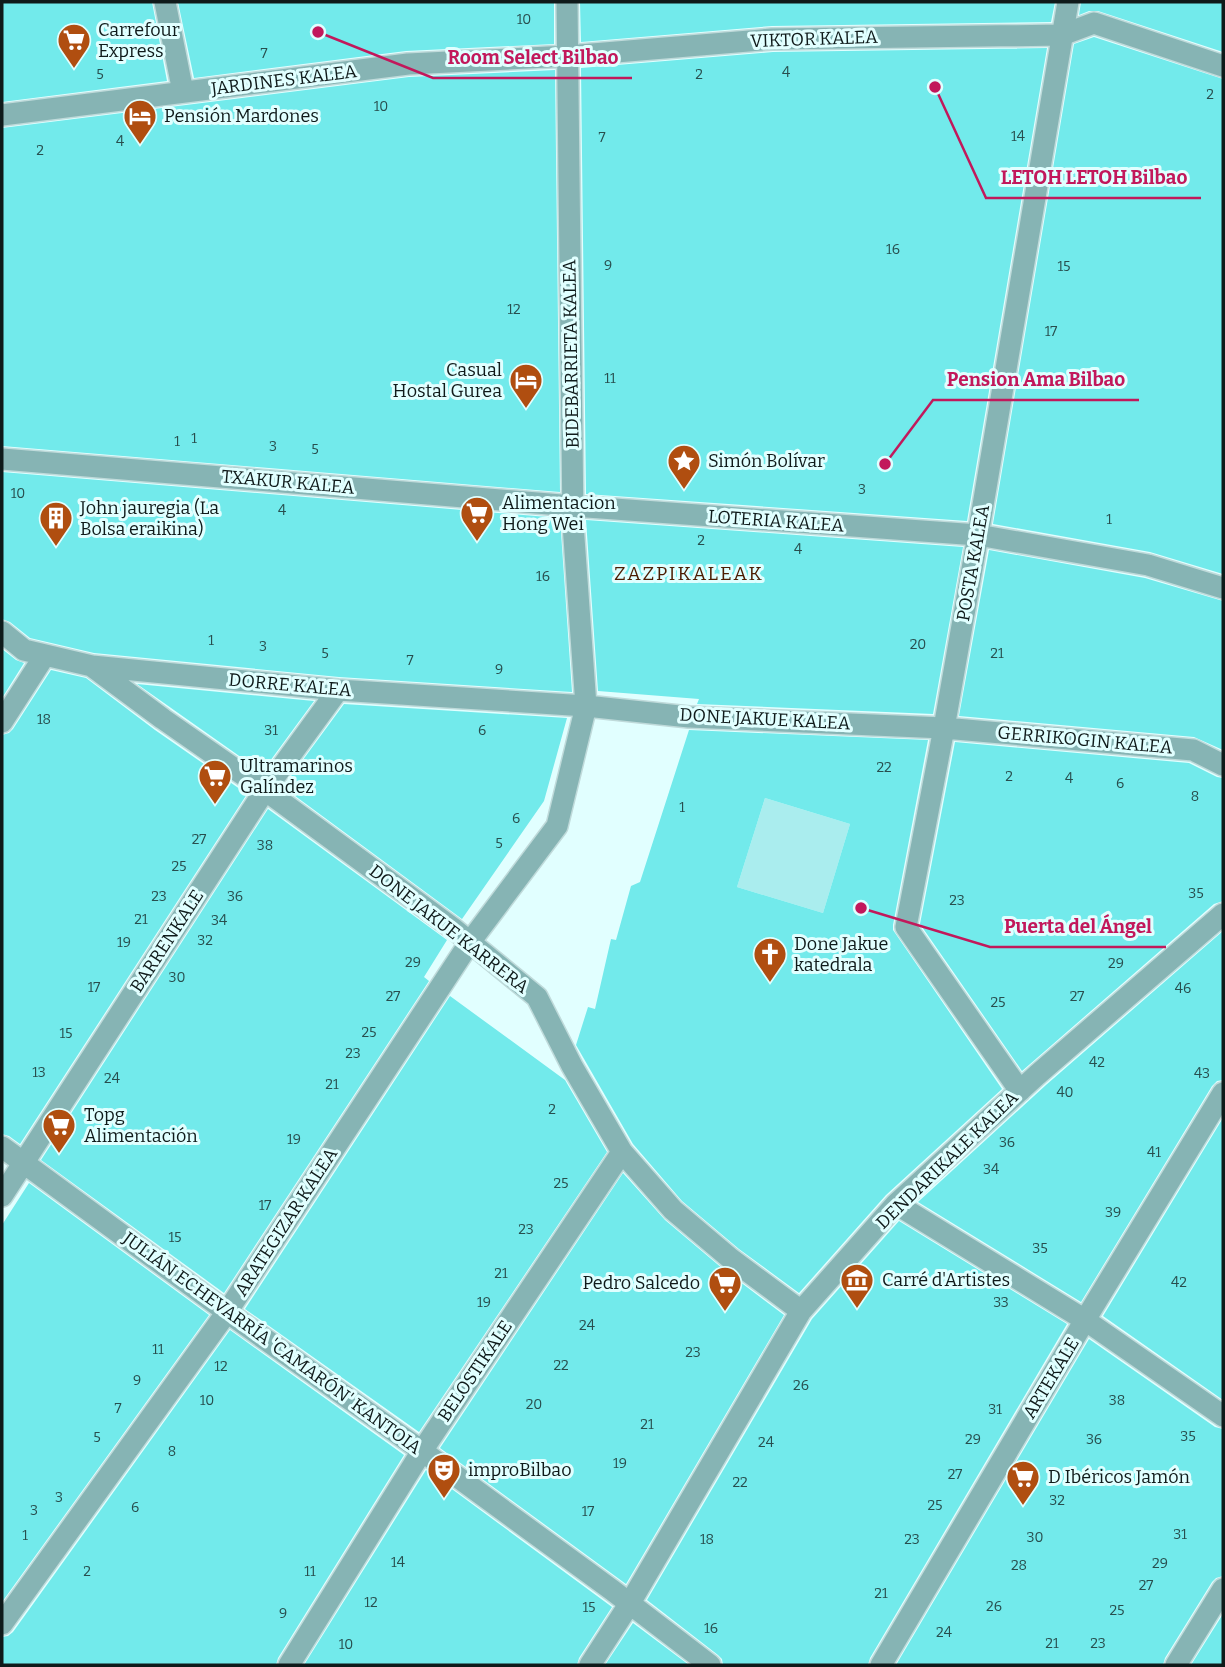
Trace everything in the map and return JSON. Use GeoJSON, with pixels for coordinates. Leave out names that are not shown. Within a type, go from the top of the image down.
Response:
{"type":"FeatureCollection","features":[{"type":"Feature","properties":{"kind":"street"},"geometry":{"type":"LineString","coordinates":[[165,2],[183,92]]}},
{"type":"Feature","properties":{"kind":"street","name":"BIDEBARRIETA KALEA"},"geometry":{"type":"LineString","coordinates":[[470,942],[557,826],[586,706],[573,524],[567,2]]}},
{"type":"Feature","properties":{"kind":"street","name":"POSTA KALEA"},"geometry":{"type":"LineString","coordinates":[[1020,1091],[906,927],[978,535],[1068,2]]}},
{"type":"Feature","properties":{"kind":"street","name":"VIKTOR KALEA"},"geometry":{"type":"LineString","coordinates":[[568,56],[772,39],[1062,35],[1094,23],[1223,66]]}},
{"type":"Feature","properties":{"kind":"street","name":"JARDINES KALEA"},"geometry":{"type":"LineString","coordinates":[[2,115],[408,64],[568,56]]}},
{"type":"Feature","properties":{"kind":"street","name":"TXAKUR KALEA"},"geometry":{"type":"LineString","coordinates":[[2,459],[573,506]]}},
{"type":"Feature","properties":{"kind":"street","name":"LOTERIA KALEA"},"geometry":{"type":"LineString","coordinates":[[573,506],[978,535],[1148,565],[1223,587]]}},
{"type":"Feature","properties":{"kind":"street","name":"DORRE KALEA"},"geometry":{"type":"LineString","coordinates":[[2,632],[24,650],[92,666],[338,691],[586,706]]}},
{"type":"Feature","properties":{"kind":"street"},"geometry":{"type":"LineString","coordinates":[[2,722],[45,655]]}},
{"type":"Feature","properties":{"kind":"street","name":"DONE JAKUE KARRERA"},"geometry":{"type":"LineString","coordinates":[[92,666],[470,942],[537,997],[572,1066],[622,1152],[673,1210],[731,1259],[800,1311]]}},
{"type":"Feature","properties":{"kind":"street","name":"BARRENKALE"},"geometry":{"type":"LineString","coordinates":[[2,1196],[265,790],[338,691]]}},
{"type":"Feature","properties":{"kind":"street","name":"DONE JAKUE KALEA"},"geometry":{"type":"LineString","coordinates":[[586,706],[689,717],[944,728]]}},
{"type":"Feature","properties":{"kind":"street","name":"GERRIKOGIN KALEA"},"geometry":{"type":"LineString","coordinates":[[944,728],[1193,750],[1223,765]]}},
{"type":"Feature","properties":{"kind":"street","name":"DENDARIKALE KALEA"},"geometry":{"type":"LineString","coordinates":[[590,1665],[630,1603],[800,1311],[897,1204],[1020,1091],[1223,914]]}},
{"type":"Feature","properties":{"kind":"street","name":"ARATEGIZAR KALEA"},"geometry":{"type":"LineString","coordinates":[[2,1625],[227,1312],[470,942]]}},
{"type":"Feature","properties":{"kind":"street","name":"ARTEKALE"},"geometry":{"type":"LineString","coordinates":[[881,1665],[1223,1093]]}},
{"type":"Feature","properties":{"kind":"street","name":"JULIÁN ECHEVARRÍA 'CAMARÓN' KANTOIA"},"geometry":{"type":"LineString","coordinates":[[2,1147],[630,1603],[710,1665]]}},
{"type":"Feature","properties":{"kind":"street","name":"BELOSTIKALE"},"geometry":{"type":"LineString","coordinates":[[289,1665],[422,1451],[622,1152]]}},
{"type":"Feature","properties":{"kind":"street"},"geometry":{"type":"LineString","coordinates":[[897,1204],[1085,1320],[1223,1416]]}},
{"type":"Feature","properties":{"kind":"street"},"geometry":{"type":"LineString","coordinates":[[1176,1665],[1223,1589]]}},
{"type":"Feature","properties":{"kind":"shaded area"},"geometry":{"type":"Polygon","coordinates":[[[765,798],[850,824],[823,913],[737,887],[765,798]]]}},
{"type":"Feature","properties":{"kind":"building"},"geometry":{"type":"Polygon","coordinates":[[[2,2],[152,2],[167,81],[2,102],[2,2]]]}},
{"type":"Feature","properties":{"kind":"building"},"geometry":{"type":"Polygon","coordinates":[[[178,2],[554,2],[554,44],[406,51],[194,78],[178,2]]]}},
{"type":"Feature","properties":{"kind":"building"},"geometry":{"type":"Polygon","coordinates":[[[580,2],[1055,2],[1051,22],[772,26],[581,42],[580,2]]]}},
{"type":"Feature","properties":{"kind":"building"},"geometry":{"type":"Polygon","coordinates":[[[1081,2],[1223,2],[1223,52],[1098,11],[1079,15],[1081,2]]]}},
{"type":"Feature","properties":{"kind":"building"},"geometry":{"type":"Polygon","coordinates":[[[1094,37],[1223,79],[1223,574],[1150,552],[993,524],[1074,44],[1094,37]]]}},
{"type":"Feature","properties":{"kind":"building"},"geometry":{"type":"Polygon","coordinates":[[[1047,48],[967,521],[586,494],[581,68],[773,52],[1047,48]]]}},
{"type":"Feature","properties":{"kind":"building"},"geometry":{"type":"Polygon","coordinates":[[[555,70],[560,492],[2,446],[2,128],[409,77],[555,70]]]}},
{"type":"Feature","properties":{"kind":"building"},"geometry":{"type":"Polygon","coordinates":[[[2,472],[560,518],[572,692],[339,677],[94,653],[30,638],[2,619],[2,472]]]}},
{"type":"Feature","properties":{"kind":"building"},"geometry":{"type":"Polygon","coordinates":[[[586,520],[963,547],[933,714],[697,704],[699,699],[598,691],[586,520]]]}},
{"type":"Feature","properties":{"kind":"building"},"geometry":{"type":"Polygon","coordinates":[[[989,550],[1145,578],[1223,601],[1223,750],[1194,737],[959,716],[989,550]]]}},
{"type":"Feature","properties":{"kind":"building"},"geometry":{"type":"Polygon","coordinates":[[[2,649],[24,663],[2,698],[2,649]]]}},
{"type":"Feature","properties":{"kind":"building"},"geometry":{"type":"Polygon","coordinates":[[[51,670],[86,678],[247,794],[20,1144],[2,1134],[2,735],[13,729],[51,670]]]}},
{"type":"Feature","properties":{"kind":"building"},"geometry":{"type":"Polygon","coordinates":[[[137,684],[314,701],[262,772],[137,684]]]}},
{"type":"Feature","properties":{"kind":"building"},"geometry":{"type":"Polygon","coordinates":[[[344,704],[567,718],[544,801],[462,919],[283,787],[344,704]]]}},
{"type":"Feature","properties":{"kind":"building","name":"Done Jakue katedrala"},"geometry":{"type":"Polygon","coordinates":[[[689,730],[928,740],[893,930],[1002,1089],[886,1195],[799,1293],[739,1249],[682,1201],[633,1144],[576,1045],[588,1007],[595,1009],[611,939],[616,940],[631,886],[640,882],[689,730]],[[765,798],[737,887],[823,913],[850,824],[765,798]]]}},
{"type":"Feature","properties":{"kind":"building"},"geometry":{"type":"Polygon","coordinates":[[[955,742],[1189,763],[1223,778],[1223,901],[1214,904],[1022,1071],[920,924],[955,742]]]}},
{"type":"Feature","properties":{"kind":"building"},"geometry":{"type":"Polygon","coordinates":[[[268,809],[447,940],[424,977],[429,981],[224,1293],[41,1160],[268,809]]]}},
{"type":"Feature","properties":{"kind":"building"},"geometry":{"type":"Polygon","coordinates":[[[1223,931],[1223,1080],[1212,1086],[1081,1302],[918,1202],[1046,1085],[1223,931]]]}},
{"type":"Feature","properties":{"kind":"building"},"geometry":{"type":"Polygon","coordinates":[[[450,996],[565,1080],[607,1152],[419,1432],[245,1309],[450,996]]]}},
{"type":"Feature","properties":{"kind":"building"},"geometry":{"type":"Polygon","coordinates":[[[1223,1118],[1223,1400],[1103,1316],[1223,1118]]]}},
{"type":"Feature","properties":{"kind":"building"},"geometry":{"type":"Polygon","coordinates":[[[623,1173],[665,1220],[723,1269],[784,1315],[626,1584],[440,1448],[623,1173]]]}},
{"type":"Feature","properties":{"kind":"building"},"geometry":{"type":"Polygon","coordinates":[[[29,1183],[209,1315],[2,1602],[2,1225],[29,1183]]]}},
{"type":"Feature","properties":{"kind":"building"},"geometry":{"type":"Polygon","coordinates":[[[899,1221],[1067,1324],[868,1665],[723,1665],[718,1655],[647,1600],[812,1319],[899,1221]]]}},
{"type":"Feature","properties":{"kind":"building"},"geometry":{"type":"Polygon","coordinates":[[[230,1330],[404,1455],[276,1665],[2,1665],[2,1637],[13,1632],[230,1330]]]}},
{"type":"Feature","properties":{"kind":"building"},"geometry":{"type":"Polygon","coordinates":[[[1089,1339],[1215,1427],[1223,1429],[1223,1576],[1212,1582],[1163,1665],[896,1665],[1089,1339]]]}},
{"type":"Feature","properties":{"kind":"building"},"geometry":{"type":"Polygon","coordinates":[[[426,1470],[612,1607],[577,1665],[304,1665],[426,1470]]]}},
{"type":"Feature","properties":{"kind":"building"},"geometry":{"type":"Polygon","coordinates":[[[1223,1614],[1223,1665],[1191,1665],[1223,1614]]]}},
{"type":"Feature","properties":{"kind":"building"},"geometry":{"type":"Polygon","coordinates":[[[633,1623],[689,1665],[605,1665],[633,1623]]]}},
{"type":"Feature","properties":{"kind":"place","name":"Room Select Bilbao"},"geometry":{"type":"Point","coordinates":[318,32]}},
{"type":"Feature","properties":{"kind":"place","name":"Carrefour Express"},"geometry":{"type":"Point","coordinates":[74,70]}},
{"type":"Feature","properties":{"kind":"place","name":"LETOH LETOH Bilbao"},"geometry":{"type":"Point","coordinates":[935,87]}},
{"type":"Feature","properties":{"kind":"place","name":"Pensión Mardones"},"geometry":{"type":"Point","coordinates":[140,146]}},
{"type":"Feature","properties":{"kind":"place","name":"Casual Hostal Gurea"},"geometry":{"type":"Point","coordinates":[526,410]}},
{"type":"Feature","properties":{"kind":"place","name":"Pension Ama Bilbao"},"geometry":{"type":"Point","coordinates":[885,464]}},
{"type":"Feature","properties":{"kind":"place","name":"Simón Bolívar"},"geometry":{"type":"Point","coordinates":[684,491]}},
{"type":"Feature","properties":{"kind":"place","name":"Alimentacion Hong Wei"},"geometry":{"type":"Point","coordinates":[477,543]}},
{"type":"Feature","properties":{"kind":"place","name":"John jauregia (La Bolsa eraikina)"},"geometry":{"type":"Point","coordinates":[56,548]}},
{"type":"Feature","properties":{"kind":"place","name":"Ultramarinos Galíndez"},"geometry":{"type":"Point","coordinates":[215,806]}},
{"type":"Feature","properties":{"kind":"place","name":"Puerta del Ángel"},"geometry":{"type":"Point","coordinates":[861,908]}},
{"type":"Feature","properties":{"kind":"place","name":"Done Jakue katedrala"},"geometry":{"type":"Point","coordinates":[770,984]}},
{"type":"Feature","properties":{"kind":"place","name":"Topg Alimentación"},"geometry":{"type":"Point","coordinates":[59,1155]}},
{"type":"Feature","properties":{"kind":"place","name":"Carré d'Artistes"},"geometry":{"type":"Point","coordinates":[857,1310]}},
{"type":"Feature","properties":{"kind":"place","name":"Pedro Salcedo"},"geometry":{"type":"Point","coordinates":[725,1313]}},
{"type":"Feature","properties":{"kind":"place","name":"improBilbao"},"geometry":{"type":"Point","coordinates":[444,1500]}},
{"type":"Feature","properties":{"kind":"place","name":"D Ibéricos Jamón"},"geometry":{"type":"Point","coordinates":[1023,1507]}},
{"type":"Feature","properties":{"kind":"district","name":"ZAZPIKALEAK"},"geometry":{"type":"Point","coordinates":[689,573]}}]}
